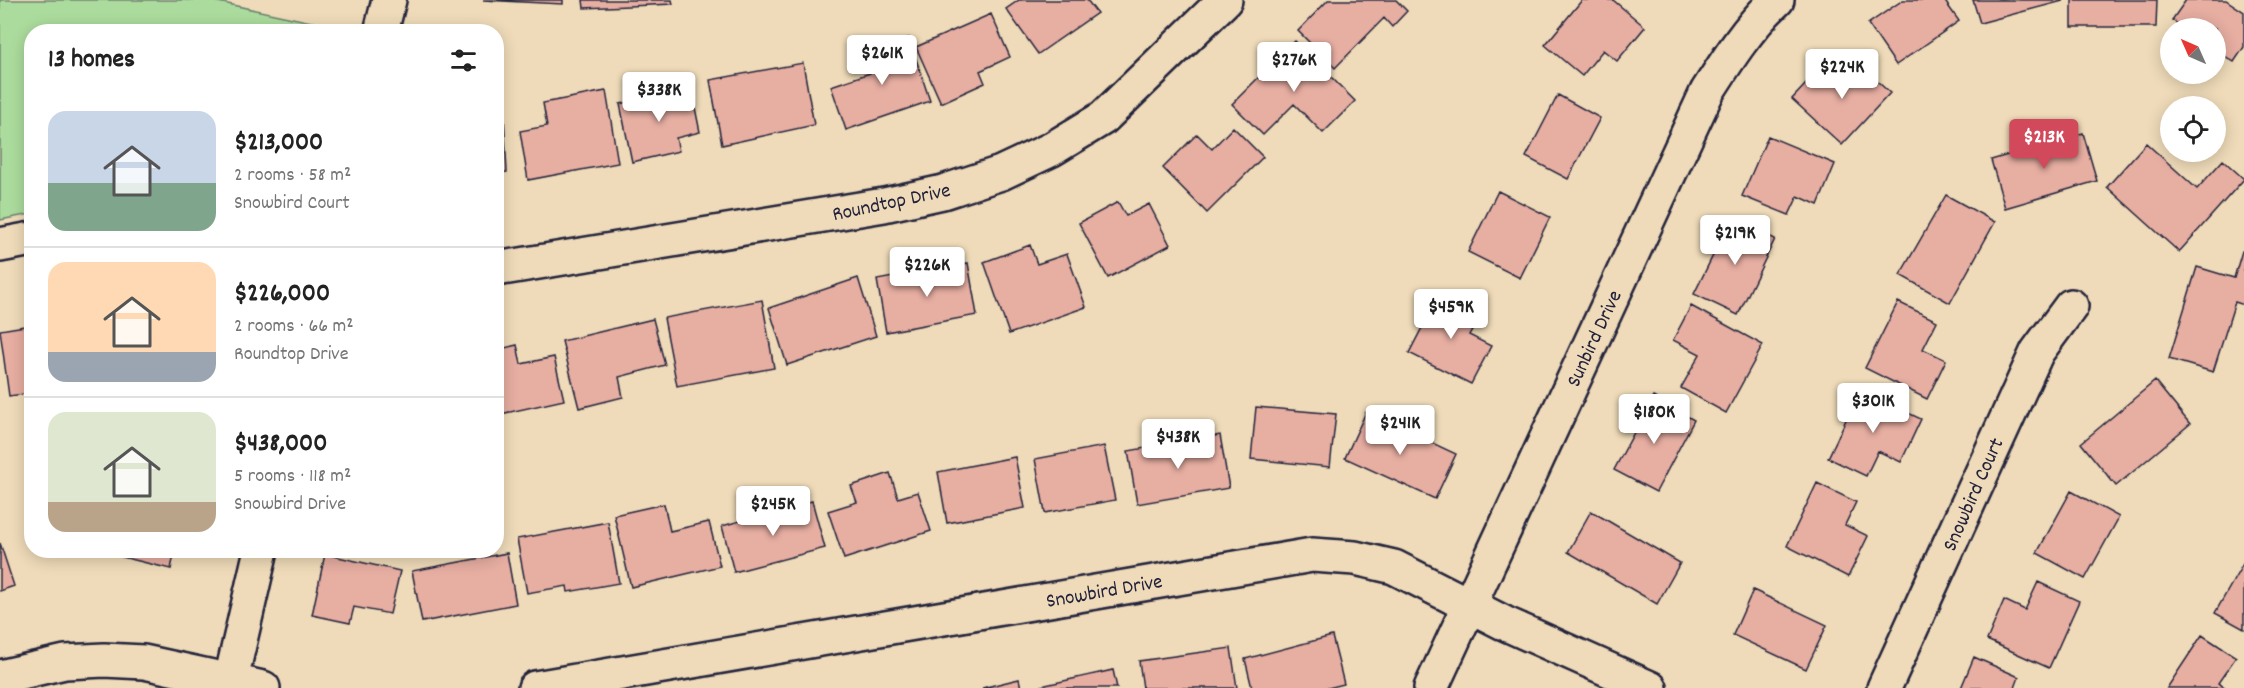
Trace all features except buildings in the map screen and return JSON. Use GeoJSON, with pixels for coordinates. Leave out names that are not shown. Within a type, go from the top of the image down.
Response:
{"type":"FeatureCollection","features":[{"type":"Feature","properties":{"kind":"street"},"geometry":{"type":"LineString","coordinates":[[383,24],[389,0]]}},
{"type":"Feature","properties":{"kind":"street","name":"Roundtop Drive"},"geometry":{"type":"LineString","coordinates":[[504,268],[884,205],[943,192],[1001,173],[1052,149],[1103,118],[1225,0]]}},
{"type":"Feature","properties":{"kind":"street","name":"Sunbird Drive"},"geometry":{"type":"LineString","coordinates":[[1431,688],[1707,92],[1731,54],[1761,15],[1777,0]]}},
{"type":"Feature","properties":{"kind":"street"},"geometry":{"type":"LineString","coordinates":[[0,245],[24,240]]}},
{"type":"Feature","properties":{"kind":"street","name":"Snowbird Court"},"geometry":{"type":"LineString","coordinates":[[1884,688],[2037,352],[2071,306]]}},
{"type":"Feature","properties":{"kind":"street","name":"Snowbird Drive"},"geometry":{"type":"LineString","coordinates":[[535,688],[1312,555],[1355,558],[1394,567],[1504,623],[1650,688]]}},
{"type":"Feature","properties":{"kind":"street"},"geometry":{"type":"LineString","coordinates":[[230,684],[259,558]]}},
{"type":"Feature","properties":{"kind":"street"},"geometry":{"type":"LineString","coordinates":[[0,677],[65,662],[104,660],[144,662],[230,684],[263,688]]}},
{"type":"Feature","properties":{"kind":"green space"},"geometry":{"type":"Polygon","coordinates":[[[0,0],[209,0],[320,24],[24,24],[24,215],[0,220],[0,0]]]}}]}
